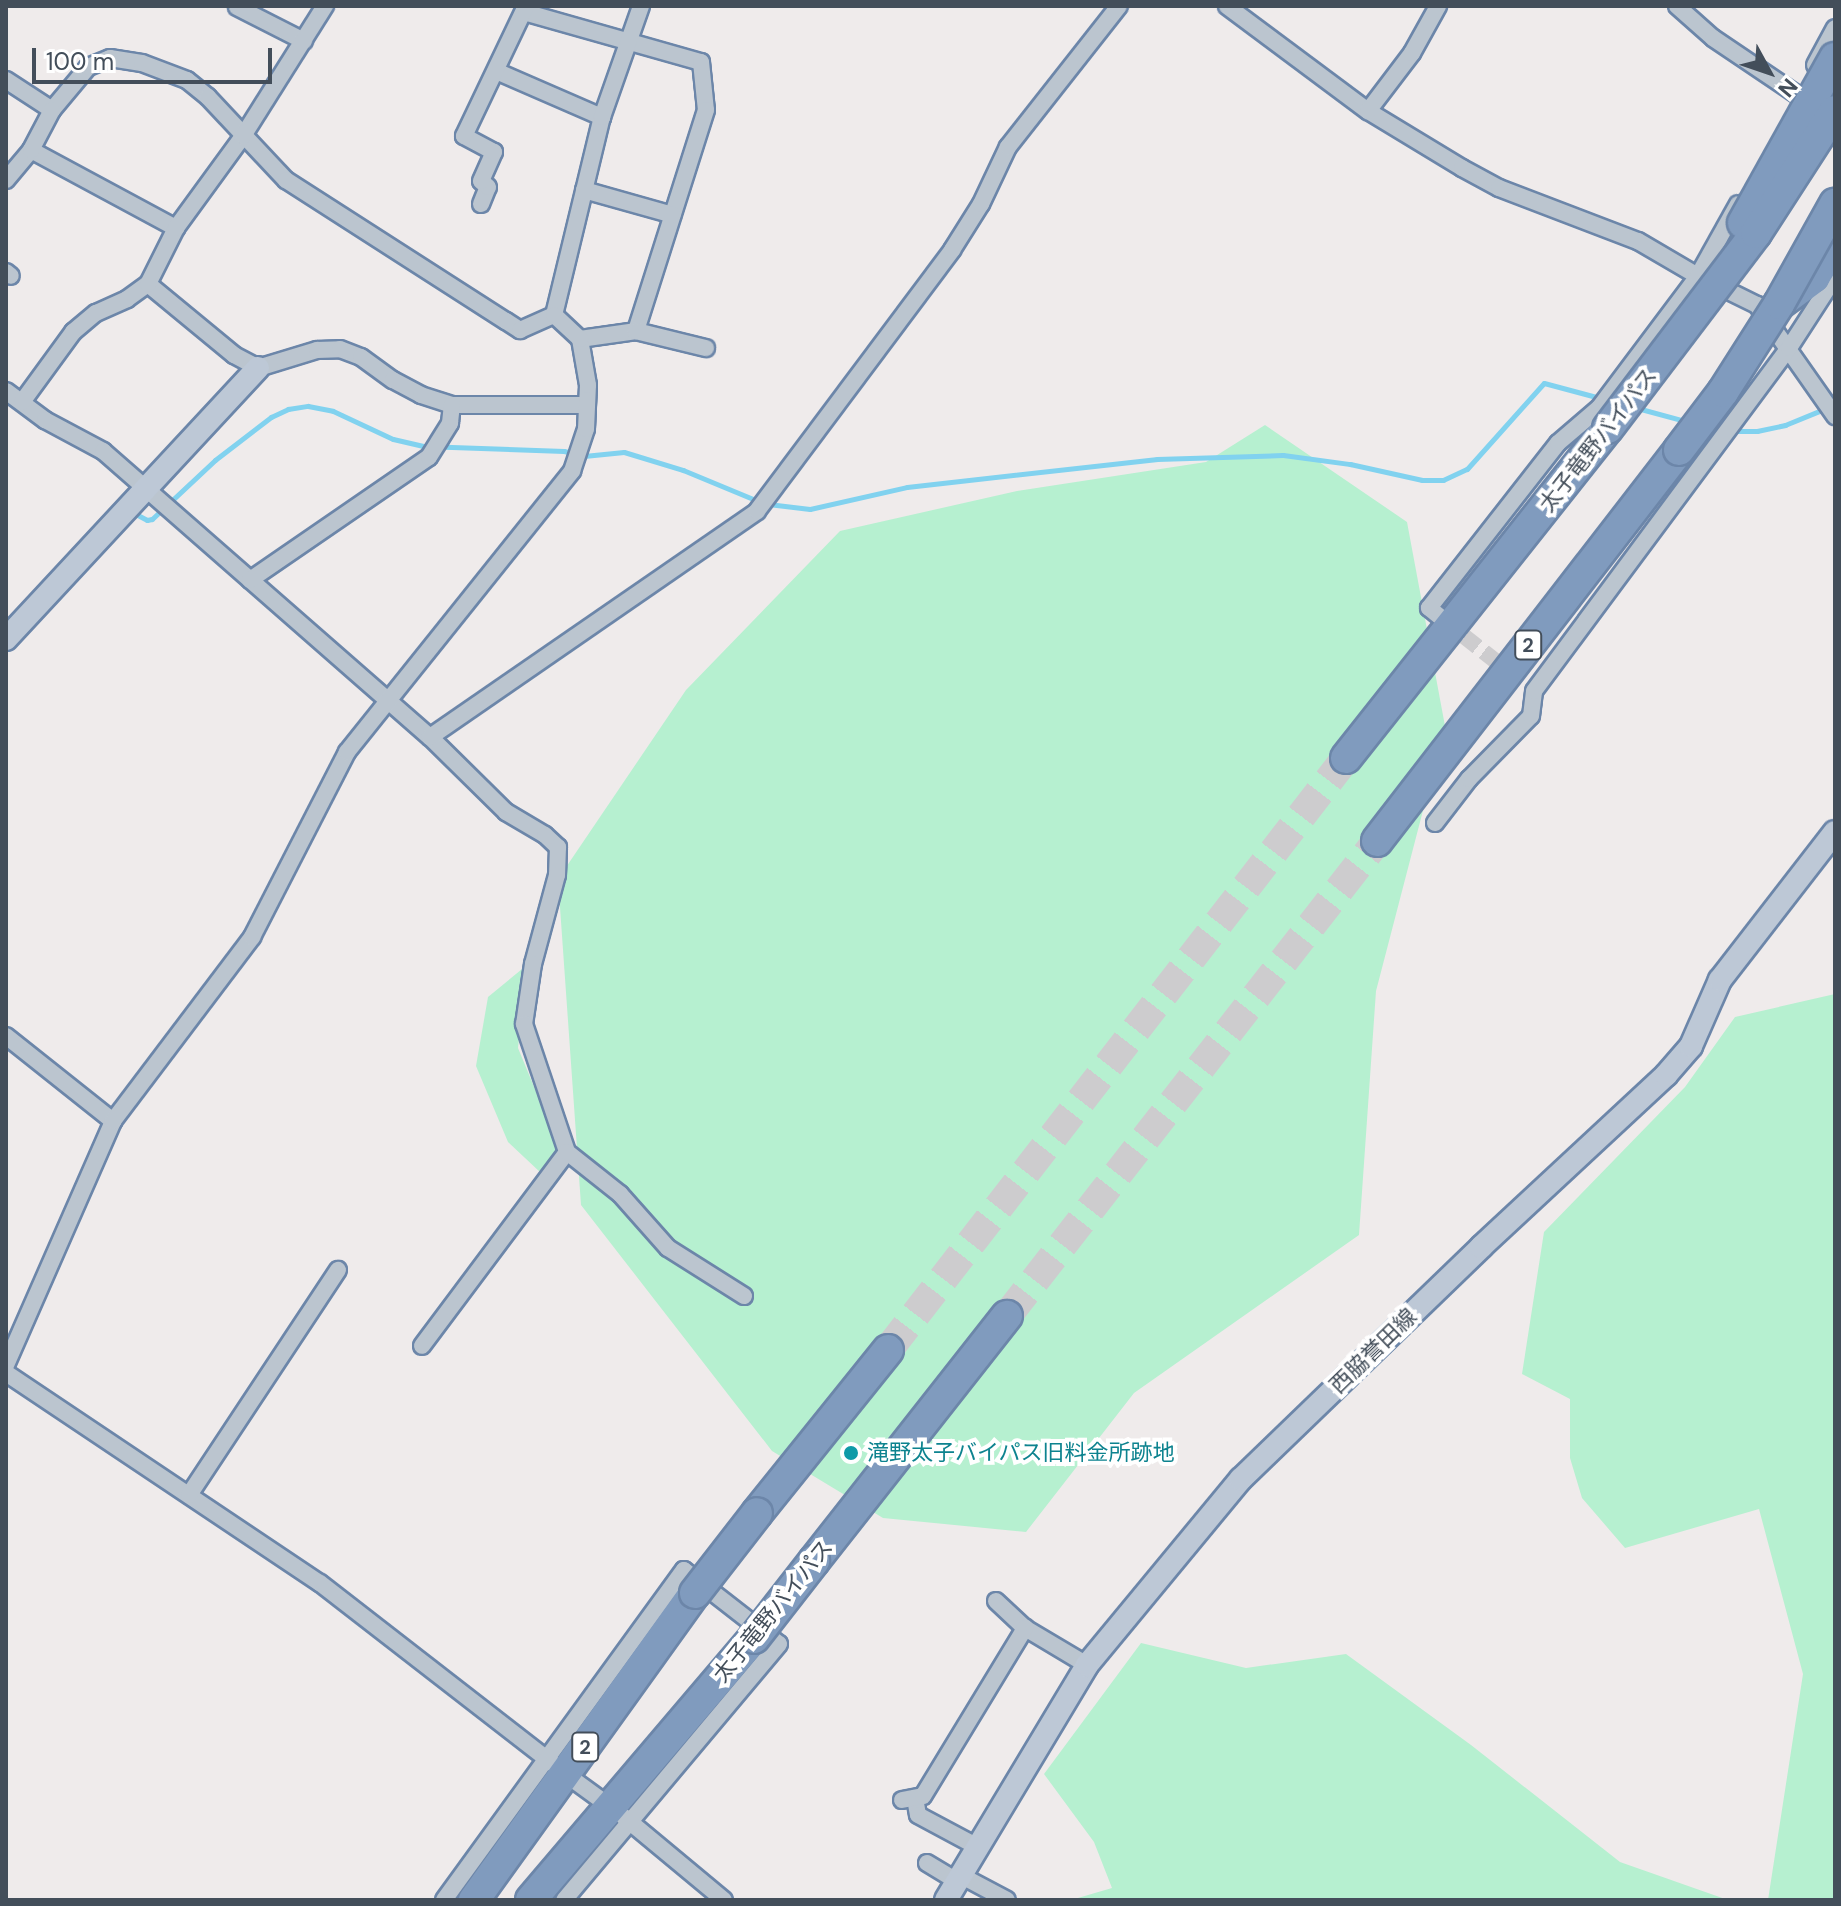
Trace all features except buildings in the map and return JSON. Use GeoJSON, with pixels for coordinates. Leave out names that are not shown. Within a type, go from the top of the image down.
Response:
{"type":"FeatureCollection","features":[{"type":"Feature","properties":{"kind":"highway"},"geometry":{"type":"LineString","coordinates":[[1662,359],[1835,58]]}},
{"type":"Feature","properties":{"kind":"highway","name":"太子竜野バイパス"},"geometry":{"type":"LineString","coordinates":[[1346,758],[1662,359],[1791,183],[1835,111]]}},
{"type":"Feature","properties":{"kind":"highway","name":"2"},"geometry":{"type":"LineString","coordinates":[[1377,841],[1723,392],[1779,304],[1835,204]]}},
{"type":"Feature","properties":{"kind":"highway"},"geometry":{"type":"LineString","coordinates":[[1779,304],[1814,278],[1835,243]]}},
{"type":"Feature","properties":{"kind":"highway","name":"太子竜野バイパス"},"geometry":{"type":"LineString","coordinates":[[531,1900],[754,1638],[1007,1316]]}},
{"type":"Feature","properties":{"kind":"highway","name":"2"},"geometry":{"type":"LineString","coordinates":[[474,1900],[695,1593],[888,1350]]}},
{"type":"Feature","properties":{"kind":"main road"},"geometry":{"type":"LineString","coordinates":[[6,639],[258,368]]}},
{"type":"Feature","properties":{"kind":"main road","name":"西脇誉田線"},"geometry":{"type":"LineString","coordinates":[[955,1885],[1087,1665],[1241,1479],[1481,1247],[1666,1075],[1691,1046],[1720,980],[1835,832]]}},
{"type":"Feature","properties":{"kind":"street"},"geometry":{"type":"LineString","coordinates":[[325,6],[243,136],[176,228],[148,284],[127,299],[96,313],[73,332],[11,397],[45,420],[103,451],[430,737],[506,812],[545,835],[558,847],[557,875],[533,964],[524,1024],[567,1152],[620,1194],[668,1248],[744,1296]]}},
{"type":"Feature","properties":{"kind":"street"},"geometry":{"type":"LineString","coordinates":[[554,315],[602,117],[641,6]]}},
{"type":"Feature","properties":{"kind":"street"},"geometry":{"type":"LineString","coordinates":[[430,737],[757,511],[952,250],[981,204],[1008,147],[1119,6]]}},
{"type":"Feature","properties":{"kind":"street"},"geometry":{"type":"LineString","coordinates":[[1227,6],[1368,111],[1499,188],[1638,241],[1698,276],[1757,305],[1835,416]]}},
{"type":"Feature","properties":{"kind":"street"},"geometry":{"type":"LineString","coordinates":[[1368,111],[1412,53],[1438,6]]}},
{"type":"Feature","properties":{"kind":"street"},"geometry":{"type":"LineString","coordinates":[[1677,6],[1713,38],[1799,96]]}},
{"type":"Feature","properties":{"kind":"street"},"geometry":{"type":"LineString","coordinates":[[237,7],[304,41]]}},
{"type":"Feature","properties":{"kind":"street"},"geometry":{"type":"LineString","coordinates":[[481,204],[488,187],[481,181],[494,152],[464,136],[525,9],[701,62],[706,110],[636,331]]}},
{"type":"Feature","properties":{"kind":"street"},"geometry":{"type":"LineString","coordinates":[[1434,612],[1558,443],[1599,408],[1698,276],[1835,28]]}},
{"type":"Feature","properties":{"kind":"street"},"geometry":{"type":"LineString","coordinates":[[6,180],[31,150],[52,110],[88,67],[110,58],[142,63],[187,80],[286,180],[520,330],[554,315]]}},
{"type":"Feature","properties":{"kind":"street"},"geometry":{"type":"LineString","coordinates":[[496,71],[602,117]]}},
{"type":"Feature","properties":{"kind":"street"},"geometry":{"type":"LineString","coordinates":[[6,80],[52,110]]}},
{"type":"Feature","properties":{"kind":"street"},"geometry":{"type":"LineString","coordinates":[[31,150],[176,228]]}},
{"type":"Feature","properties":{"kind":"street"},"geometry":{"type":"LineString","coordinates":[[584,190],[673,215]]}},
{"type":"Feature","properties":{"kind":"street"},"geometry":{"type":"LineString","coordinates":[[1435,823],[1469,779],[1531,716],[1534,691],[1789,348],[1835,277]]}},
{"type":"Feature","properties":{"kind":"street"},"geometry":{"type":"LineString","coordinates":[[148,284],[234,355],[258,368],[317,350],[340,349],[361,357],[421,395],[452,405],[587,405]]}},
{"type":"Feature","properties":{"kind":"street"},"geometry":{"type":"LineString","coordinates":[[6,1365],[113,1121],[252,937],[347,752],[557,494],[580,451],[587,405],[580,339],[554,315]]}},
{"type":"Feature","properties":{"kind":"street"},"geometry":{"type":"LineString","coordinates":[[580,339],[636,331],[706,348]]}},
{"type":"Feature","properties":{"kind":"street"},"geometry":{"type":"LineString","coordinates":[[250,580],[429,457],[450,423],[452,405]]}},
{"type":"Feature","properties":{"kind":"street"},"geometry":{"type":"LineString","coordinates":[[1520,680],[1534,691]]}},
{"type":"Feature","properties":{"kind":"street"},"geometry":{"type":"LineString","coordinates":[[6,1036],[113,1121]]}},
{"type":"Feature","properties":{"kind":"street"},"geometry":{"type":"LineString","coordinates":[[422,1346],[567,1152]]}},
{"type":"Feature","properties":{"kind":"street"},"geometry":{"type":"LineString","coordinates":[[189,1495],[338,1270]]}},
{"type":"Feature","properties":{"kind":"street"},"geometry":{"type":"LineString","coordinates":[[6,1373],[320,1583],[549,1762]]}},
{"type":"Feature","properties":{"kind":"street"},"geometry":{"type":"LineString","coordinates":[[444,1900],[549,1762],[684,1570],[779,1644],[626,1819],[564,1900]]}},
{"type":"Feature","properties":{"kind":"street"},"geometry":{"type":"LineString","coordinates":[[996,1601],[1025,1628],[1087,1665]]}},
{"type":"Feature","properties":{"kind":"street"},"geometry":{"type":"LineString","coordinates":[[976,1846],[918,1815],[908,1799],[923,1796],[1025,1628]]}},
{"type":"Feature","properties":{"kind":"street"},"geometry":{"type":"LineString","coordinates":[[575,1781],[600,1799]]}},
{"type":"Feature","properties":{"kind":"street"},"geometry":{"type":"LineString","coordinates":[[626,1819],[724,1900]]}},
{"type":"Feature","properties":{"kind":"street"},"geometry":{"type":"LineString","coordinates":[[927,1863],[955,1885],[997,1898]]}},
{"type":"Feature","properties":{"kind":"green space"},"geometry":{"type":"Polygon","coordinates":[[[1265,425],[1407,522],[1445,726],[1376,991],[1359,1235],[1134,1393],[1026,1532],[883,1518],[772,1451],[581,1205],[558,879],[686,690],[840,531],[1017,491],[1206,462],[1265,425]]]}},
{"type":"Feature","properties":{"kind":"green space"},"geometry":{"type":"Polygon","coordinates":[[[527,965],[518,1048],[561,1152],[541,1173],[508,1142],[476,1066],[488,997],[527,965]]]}},
{"type":"Feature","properties":{"kind":"green space"},"geometry":{"type":"Polygon","coordinates":[[[1835,994],[1835,1900],[1768,1900],[1803,1674],[1759,1509],[1625,1548],[1582,1498],[1570,1458],[1570,1399],[1522,1374],[1544,1232],[1685,1087],[1735,1017],[1835,994]]]}},
{"type":"Feature","properties":{"kind":"green space"},"geometry":{"type":"Polygon","coordinates":[[[1141,1643],[1246,1668],[1346,1654],[1471,1745],[1620,1862],[1728,1900],[1071,1900],[1112,1888],[1094,1842],[1044,1774],[1141,1643]]]}},
{"type":"Feature","properties":{"kind":"waterway"},"geometry":{"type":"LineString","coordinates":[[768,504],[810,509],[907,487],[1157,459],[1283,455],[1350,464],[1422,480],[1443,480],[1467,469],[1544,383],[1600,398]]}},
{"type":"Feature","properties":{"kind":"waterway"},"geometry":{"type":"LineString","coordinates":[[132,512],[147,520],[152,519],[215,460],[271,417],[288,409],[308,406],[333,411],[393,439],[423,446],[564,451],[584,456],[624,452],[683,470],[758,501]]}},
{"type":"Feature","properties":{"kind":"waterway"},"geometry":{"type":"LineString","coordinates":[[1637,408],[1689,422]]}},
{"type":"Feature","properties":{"kind":"waterway"},"geometry":{"type":"LineString","coordinates":[[1734,431],[1757,431],[1785,425],[1824,409]]}},
{"type":"Feature","properties":{"kind":"tunnel"},"geometry":{"type":"LineString","coordinates":[[1446,622],[1512,674]]}},
{"type":"Feature","properties":{"kind":"tunnel"},"geometry":{"type":"LineString","coordinates":[[888,1350],[1346,758]]}},
{"type":"Feature","properties":{"kind":"tunnel"},"geometry":{"type":"LineString","coordinates":[[1007,1316],[1377,841]]}},
{"type":"Feature","properties":{"kind":"place","name":"滝野太子バイパス旧料金所跡地"},"geometry":{"type":"Point","coordinates":[851,1453]}}]}
